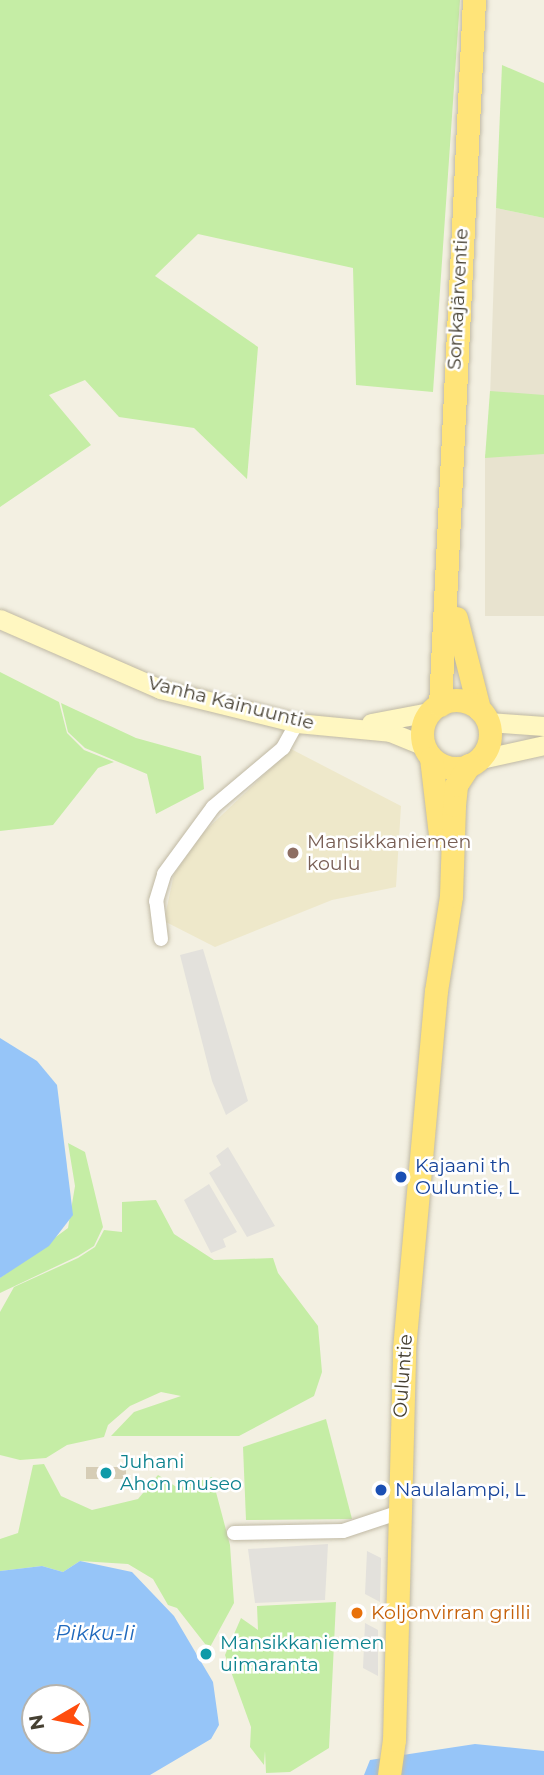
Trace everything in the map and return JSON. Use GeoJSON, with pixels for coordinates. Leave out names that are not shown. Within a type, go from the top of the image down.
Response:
{"type":"FeatureCollection","features":[{"type":"Feature","properties":{"kind":"highway","name":"Sonkajärventie"},"geometry":{"type":"LineString","coordinates":[[434,709],[449,599],[474,0]]}},
{"type":"Feature","properties":{"kind":"highway","name":"Sonkajärventie"},"geometry":{"type":"LineString","coordinates":[[449,599],[484,716]]}},
{"type":"Feature","properties":{"kind":"highway"},"geometry":{"type":"LineString","coordinates":[[460,702],[484,716],[488,747],[475,762],[455,767],[426,752],[434,709],[460,702]]}},
{"type":"Feature","properties":{"kind":"highway","name":"Ouluntie"},"geometry":{"type":"LineString","coordinates":[[426,752],[441,849],[438,979]]}},
{"type":"Feature","properties":{"kind":"highway","name":"Ouluntie"},"geometry":{"type":"LineString","coordinates":[[389,1775],[394,1740],[397,1513],[404,1349],[438,979],[451,896],[456,785],[475,762]]}},
{"type":"Feature","properties":{"kind":"main road","name":"Vanha Kainuuntie"},"geometry":{"type":"LineString","coordinates":[[0,619],[160,688],[297,723],[349,726],[411,737],[426,752]]}},
{"type":"Feature","properties":{"kind":"main road","name":"Vanha Kainuuntie"},"geometry":{"type":"LineString","coordinates":[[349,726],[434,709]]}},
{"type":"Feature","properties":{"kind":"main road"},"geometry":{"type":"LineString","coordinates":[[484,716],[544,726]]}},
{"type":"Feature","properties":{"kind":"main road"},"geometry":{"type":"LineString","coordinates":[[475,762],[544,745]]}},
{"type":"Feature","properties":{"kind":"street"},"geometry":{"type":"LineString","coordinates":[[161,939],[156,901],[163,874],[185,839],[213,807],[283,748],[297,723]]}},
{"type":"Feature","properties":{"kind":"street"},"geometry":{"type":"LineString","coordinates":[[234,1533],[343,1531],[397,1513]]}},
{"type":"Feature","properties":{"kind":"shaded area"},"geometry":{"type":"Polygon","coordinates":[[[496,208],[544,218],[544,396],[490,398],[496,208]]]}},
{"type":"Feature","properties":{"kind":"shaded area"},"geometry":{"type":"Polygon","coordinates":[[[485,454],[544,454],[544,616],[485,616],[485,454]]]}},
{"type":"Feature","properties":{"kind":"shaded area","name":"Mansikkaniemen koulu"},"geometry":{"type":"Polygon","coordinates":[[[291,749],[401,806],[396,887],[332,900],[215,947],[164,921],[174,874],[203,833],[291,749]]]}},
{"type":"Feature","properties":{"kind":"shaded area"},"geometry":{"type":"Polygon","coordinates":[[[203,949],[248,1101],[226,1115],[212,1081],[180,955],[203,949]]]}},
{"type":"Feature","properties":{"kind":"shaded area"},"geometry":{"type":"Polygon","coordinates":[[[228,1147],[275,1226],[247,1237],[209,1173],[221,1165],[216,1156],[228,1147]]]}},
{"type":"Feature","properties":{"kind":"shaded area"},"geometry":{"type":"Polygon","coordinates":[[[209,1184],[237,1232],[223,1239],[226,1247],[211,1253],[184,1200],[209,1184]]]}},
{"type":"Feature","properties":{"kind":"shaded area"},"geometry":{"type":"Polygon","coordinates":[[[328,1544],[325,1600],[255,1603],[248,1549],[328,1544]]]}},
{"type":"Feature","properties":{"kind":"shaded area"},"geometry":{"type":"Polygon","coordinates":[[[367,1551],[381,1558],[380,1602],[365,1594],[367,1551]]]}},
{"type":"Feature","properties":{"kind":"shaded area"},"geometry":{"type":"Polygon","coordinates":[[[365,1623],[378,1630],[378,1676],[363,1668],[365,1623]]]}},
{"type":"Feature","properties":{"kind":"green space"},"geometry":{"type":"Polygon","coordinates":[[[0,0],[460,0],[433,392],[356,385],[353,268],[198,234],[155,276],[258,347],[247,479],[194,428],[119,417],[85,380],[49,395],[91,445],[0,507],[0,0]]]}},
{"type":"Feature","properties":{"kind":"green space"},"geometry":{"type":"Polygon","coordinates":[[[502,65],[544,83],[544,218],[496,208],[502,65]]]}},
{"type":"Feature","properties":{"kind":"green space"},"geometry":{"type":"Polygon","coordinates":[[[490,391],[544,395],[544,454],[485,458],[490,391]]]}},
{"type":"Feature","properties":{"kind":"green space"},"geometry":{"type":"Polygon","coordinates":[[[0,672],[59,702],[67,733],[84,750],[114,762],[98,768],[53,825],[0,831],[0,672]]]}},
{"type":"Feature","properties":{"kind":"green space"},"geometry":{"type":"Polygon","coordinates":[[[61,703],[136,738],[201,756],[204,789],[156,814],[147,774],[85,748],[68,732],[61,703]]]}},
{"type":"Feature","properties":{"kind":"green space"},"geometry":{"type":"Polygon","coordinates":[[[68,1143],[85,1152],[103,1227],[94,1246],[0,1293],[0,1278],[68,1228],[75,1186],[68,1143]]]}},
{"type":"Feature","properties":{"kind":"green space"},"geometry":{"type":"Polygon","coordinates":[[[156,1200],[174,1234],[214,1260],[273,1258],[278,1273],[318,1326],[322,1372],[314,1396],[239,1436],[111,1436],[134,1412],[181,1396],[161,1392],[130,1406],[108,1425],[104,1437],[67,1445],[46,1458],[20,1460],[0,1455],[0,1312],[14,1287],[78,1258],[95,1247],[104,1230],[122,1232],[122,1202],[156,1200]]]}},
{"type":"Feature","properties":{"kind":"green space"},"geometry":{"type":"Polygon","coordinates":[[[326,1419],[352,1519],[246,1520],[243,1447],[326,1419]]]}},
{"type":"Feature","properties":{"kind":"green space"},"geometry":{"type":"Polygon","coordinates":[[[44,1464],[61,1496],[92,1510],[138,1499],[158,1475],[178,1488],[212,1477],[230,1545],[234,1603],[209,1649],[177,1608],[168,1605],[153,1579],[128,1564],[80,1561],[63,1572],[42,1566],[0,1571],[0,1539],[18,1533],[33,1465],[44,1464]]]}},
{"type":"Feature","properties":{"kind":"green space"},"geometry":{"type":"Polygon","coordinates":[[[336,1602],[329,1748],[290,1772],[266,1773],[265,1751],[264,1765],[250,1747],[251,1727],[225,1655],[241,1618],[258,1630],[257,1606],[336,1602]]]}},
{"type":"Feature","properties":{"kind":"water"},"geometry":{"type":"Polygon","coordinates":[[[0,1038],[37,1061],[57,1085],[73,1215],[49,1246],[0,1278],[0,1038]]]}},
{"type":"Feature","properties":{"kind":"water","name":"Pikku-Ii"},"geometry":{"type":"Polygon","coordinates":[[[80,1561],[132,1572],[174,1616],[213,1682],[219,1725],[211,1739],[150,1775],[0,1775],[0,1571],[42,1566],[63,1572],[80,1561]]]}},
{"type":"Feature","properties":{"kind":"water"},"geometry":{"type":"Polygon","coordinates":[[[475,1744],[544,1751],[544,1775],[364,1775],[370,1760],[475,1744]]]}},
{"type":"Feature","properties":{"kind":"building","name":"Juhani Ahon museo"},"geometry":{"type":"Polygon","coordinates":[[[86,1467],[126,1467],[126,1479],[86,1479],[86,1467]]]}},
{"type":"Feature","properties":{"kind":"place","name":"Mansikkaniemen koulu"},"geometry":{"type":"Point","coordinates":[293,853]}},
{"type":"Feature","properties":{"kind":"place","name":"Kajaani th Ouluntie, L"},"geometry":{"type":"Point","coordinates":[401,1177]}},
{"type":"Feature","properties":{"kind":"place","name":"Juhani Ahon museo"},"geometry":{"type":"Point","coordinates":[106,1473]}},
{"type":"Feature","properties":{"kind":"place","name":"Naulalampi, L"},"geometry":{"type":"Point","coordinates":[381,1490]}},
{"type":"Feature","properties":{"kind":"place","name":"Koljonvirran grilli"},"geometry":{"type":"Point","coordinates":[357,1613]}},
{"type":"Feature","properties":{"kind":"place","name":"Mansikkaniemen uimaranta"},"geometry":{"type":"Point","coordinates":[206,1654]}}]}
